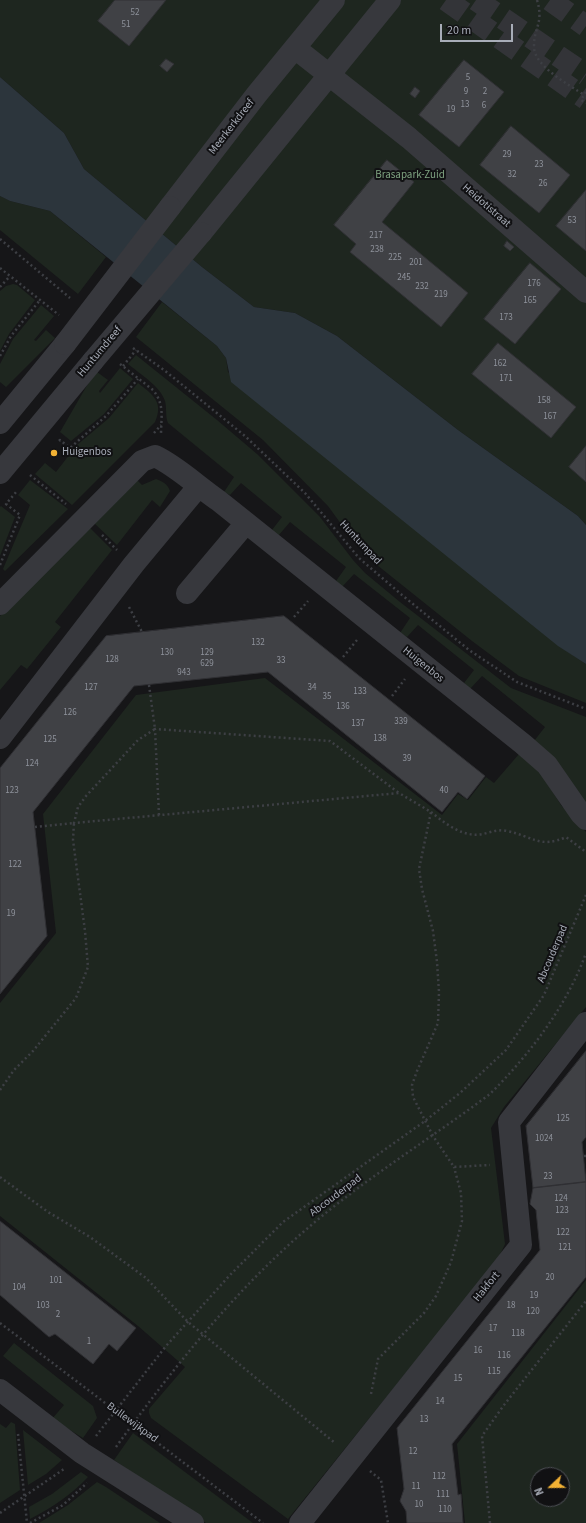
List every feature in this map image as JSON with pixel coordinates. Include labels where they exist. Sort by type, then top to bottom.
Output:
[{"type":"street","name":"Meerkerkdreef","points":[[0,423],[65,344],[170,207],[334,0]]},
{"type":"street","points":[[295,48],[328,76],[390,0]]},
{"type":"street","name":"Huntumdreef","points":[[0,473],[201,233],[328,76]]},
{"type":"street","name":"Heidotistraat","points":[[328,76],[409,138],[586,292]]},
{"type":"street","name":"Huigenbos","points":[[0,604],[142,461],[155,456],[170,464],[246,523],[547,765],[580,814],[586,819]]},
{"type":"street","points":[[0,738],[134,564],[198,487]]},
{"type":"street","points":[[187,593],[246,523]]},
{"type":"street","name":"Hakfort","points":[[300,1523],[521,1245],[509,1122],[586,1023]]},
{"type":"street","points":[[7,1395],[82,1453],[193,1523]]},
{"type":"path","points":[[537,0],[541,18],[534,47],[538,58],[546,69],[585,94],[581,100],[586,103]]},
{"type":"path","points":[[0,239],[41,276]]},
{"type":"path","points":[[0,287],[10,276]]},
{"type":"path","points":[[0,356],[11,336],[40,300]]},
{"type":"path","points":[[123,366],[136,350]]},
{"type":"path","name":"Huntumpad","points":[[164,370],[245,436],[305,493],[359,558],[469,650],[517,682],[586,709]]},
{"type":"path","points":[[60,440],[70,448],[106,416],[138,379]]},
{"type":"path","points":[[30,475],[68,505]]},
{"type":"path","points":[[0,564],[20,515],[6,504]]},
{"type":"path","points":[[149,685],[155,729],[159,815]]},
{"type":"path","points":[[0,1090],[14,1070],[33,1051],[76,998],[88,967],[85,931],[73,840],[74,823],[78,807],[86,796],[138,740],[155,729],[330,741],[399,793],[431,812],[450,826],[465,833],[474,835],[506,830],[536,842],[555,842],[566,837],[586,852]]},
{"type":"path","points":[[35,827],[399,793]]},
{"type":"path","points":[[379,1422],[378,1408],[371,1394],[378,1359],[424,1313],[436,1296],[451,1262],[462,1221],[460,1192],[454,1168],[425,1121],[413,1097],[412,1085],[438,1023],[439,992],[437,962],[433,931],[422,889],[419,869],[431,812]]},
{"type":"path","name":"Abcouderpad","points":[[115,1411],[166,1346],[283,1222],[425,1121],[460,1093],[506,1050],[544,995],[586,895]]},
{"type":"path","name":"Abcouderpad","points":[[30,1523],[63,1505],[90,1480],[203,1335],[249,1284],[310,1226],[354,1191],[490,1094],[532,1048],[556,1011],[581,966],[586,953]]},
{"type":"path","points":[[454,1168],[513,1164]]},
{"type":"path","points":[[0,1177],[48,1212],[90,1237],[146,1278],[188,1322],[203,1335],[381,1480],[388,1523]]},
{"type":"path","points":[[490,1523],[482,1436],[504,1405],[586,1301]]},
{"type":"path","name":"Bullewijkpad","points":[[0,1323],[263,1523]]},
{"type":"path","points":[[7,1395],[27,1523]]},
{"type":"green space","name":"Brasapark-Zuid","points":[[0,0],[586,0],[586,525],[578,516],[458,430],[337,336],[295,313],[254,307],[202,267],[84,169],[64,133],[0,77]]},
{"type":"green space","points":[[0,196],[10,201],[50,211],[106,257],[78,294],[0,230]]},
{"type":"green space","points":[[13,284],[17,285],[35,300],[9,334],[0,351],[0,291],[6,286]]},
{"type":"green space","points":[[162,302],[217,346],[226,358],[228,372],[558,645],[586,664],[586,703],[519,676],[472,641],[372,561],[352,539],[328,506],[263,440],[136,337]]},
{"type":"green space","points":[[41,305],[54,316],[34,340],[36,341],[46,330],[55,338],[6,387],[0,382],[0,364],[13,339]]},
{"type":"green space","points":[[136,355],[257,454],[320,517],[353,560],[365,573],[400,602],[511,688],[586,717],[586,804],[534,741],[545,727],[482,676],[470,689],[464,683],[474,670],[418,625],[407,637],[400,633],[410,618],[354,574],[342,587],[336,581],[346,567],[290,522],[278,536],[272,530],[282,517],[241,483],[230,495],[224,492],[234,477],[168,423],[166,404],[159,390],[128,364]]},
{"type":"green space","points":[[120,368],[133,379],[104,414],[71,441],[60,432],[89,382],[97,372],[108,380],[99,391],[100,393]]},
{"type":"green space","points":[[138,383],[152,395],[158,404],[155,422],[72,505],[35,474],[45,463],[56,472],[77,445],[109,418]]},
{"type":"green space","points":[[156,479],[166,484],[170,491],[160,507],[152,500],[117,545],[94,523],[137,480],[142,485]]},
{"type":"green space","points":[[30,480],[68,509],[5,571],[3,569],[30,505],[18,495]]},
{"type":"green space","points":[[1,506],[15,517],[0,556],[0,507]]},
{"type":"green space","points":[[90,528],[112,550],[55,622],[61,627],[27,669],[21,665],[0,690],[0,616]]},
{"type":"green space","points":[[265,678],[442,815],[458,794],[468,800],[486,777],[494,783],[519,754],[540,772],[561,805],[586,832],[586,1007],[504,1107],[491,1128],[505,1244],[498,1259],[288,1519],[151,1418],[149,1409],[185,1367],[138,1326],[0,1216],[0,1003],[56,933],[43,814],[136,695]]},
{"type":"green space","points":[[586,1280],[586,1523],[465,1523],[457,1444]]},
{"type":"green space","points":[[14,1343],[93,1406],[97,1418],[83,1438],[52,1419],[64,1405],[3,1356]]},
{"type":"green space","points":[[11,1422],[15,1424],[20,1490],[0,1503],[0,1424],[6,1428]]},
{"type":"green space","points":[[23,1430],[62,1460],[46,1474],[28,1485]]},
{"type":"green space","points":[[133,1433],[253,1523],[206,1523],[114,1460]]},
{"type":"green space","points":[[81,1472],[88,1477],[82,1483],[61,1500],[30,1519],[29,1507],[52,1494]]},
{"type":"green space","points":[[97,1482],[160,1523],[39,1523],[68,1505]]},
{"type":"shaded area","points":[[0,77],[64,133],[84,169],[202,267],[254,307],[295,313],[337,336],[458,430],[578,516],[586,525],[586,664],[558,646],[231,382],[226,358],[217,346],[50,211],[10,201],[0,196]]},
{"type":"building","points":[[115,0],[166,0],[129,46],[98,21]]},
{"type":"building","points":[[166,59],[174,64],[167,72],[160,66]]},
{"type":"building","points":[[464,60],[504,92],[459,147],[419,115]]},
{"type":"building","points":[[415,87],[420,91],[415,98],[410,94]]},
{"type":"building","points":[[511,126],[570,175],[539,213],[480,165]]},
{"type":"building","points":[[387,160],[414,182],[382,222],[468,293],[441,327],[350,252],[356,244],[334,225]]},
{"type":"building","points":[[586,190],[586,251],[556,226]]},
{"type":"building","points":[[507,241],[514,247],[510,251],[504,246]]},
{"type":"building","points":[[530,263],[561,289],[515,344],[484,319]]},
{"type":"building","points":[[498,343],[576,407],[551,438],[472,374]]},
{"type":"building","points":[[586,446],[586,482],[569,467]]},
{"type":"building","points":[[284,616],[485,776],[467,799],[458,792],[442,812],[268,672],[134,686],[33,812],[47,936],[0,994],[0,768],[106,636]]},
{"type":"building","points":[[586,1051],[586,1137],[582,1142],[586,1182],[533,1188],[526,1126]]},
{"type":"building","points":[[586,1182],[586,1277],[452,1444],[458,1495],[461,1494],[463,1523],[407,1523],[406,1511],[400,1501],[404,1489],[397,1428],[540,1250],[536,1210],[530,1204],[533,1188]]},
{"type":"building","points":[[0,1221],[136,1328],[117,1351],[109,1344],[93,1364],[55,1334],[49,1337],[0,1295]]},
{"type":"tunnel","points":[[446,0],[586,99]]},
{"type":"tunnel","points":[[476,0],[586,75]]},
{"type":"tunnel","points":[[550,0],[586,26]]},
{"type":"place","name":"Huigenbos","points":[[54,453]]}]
